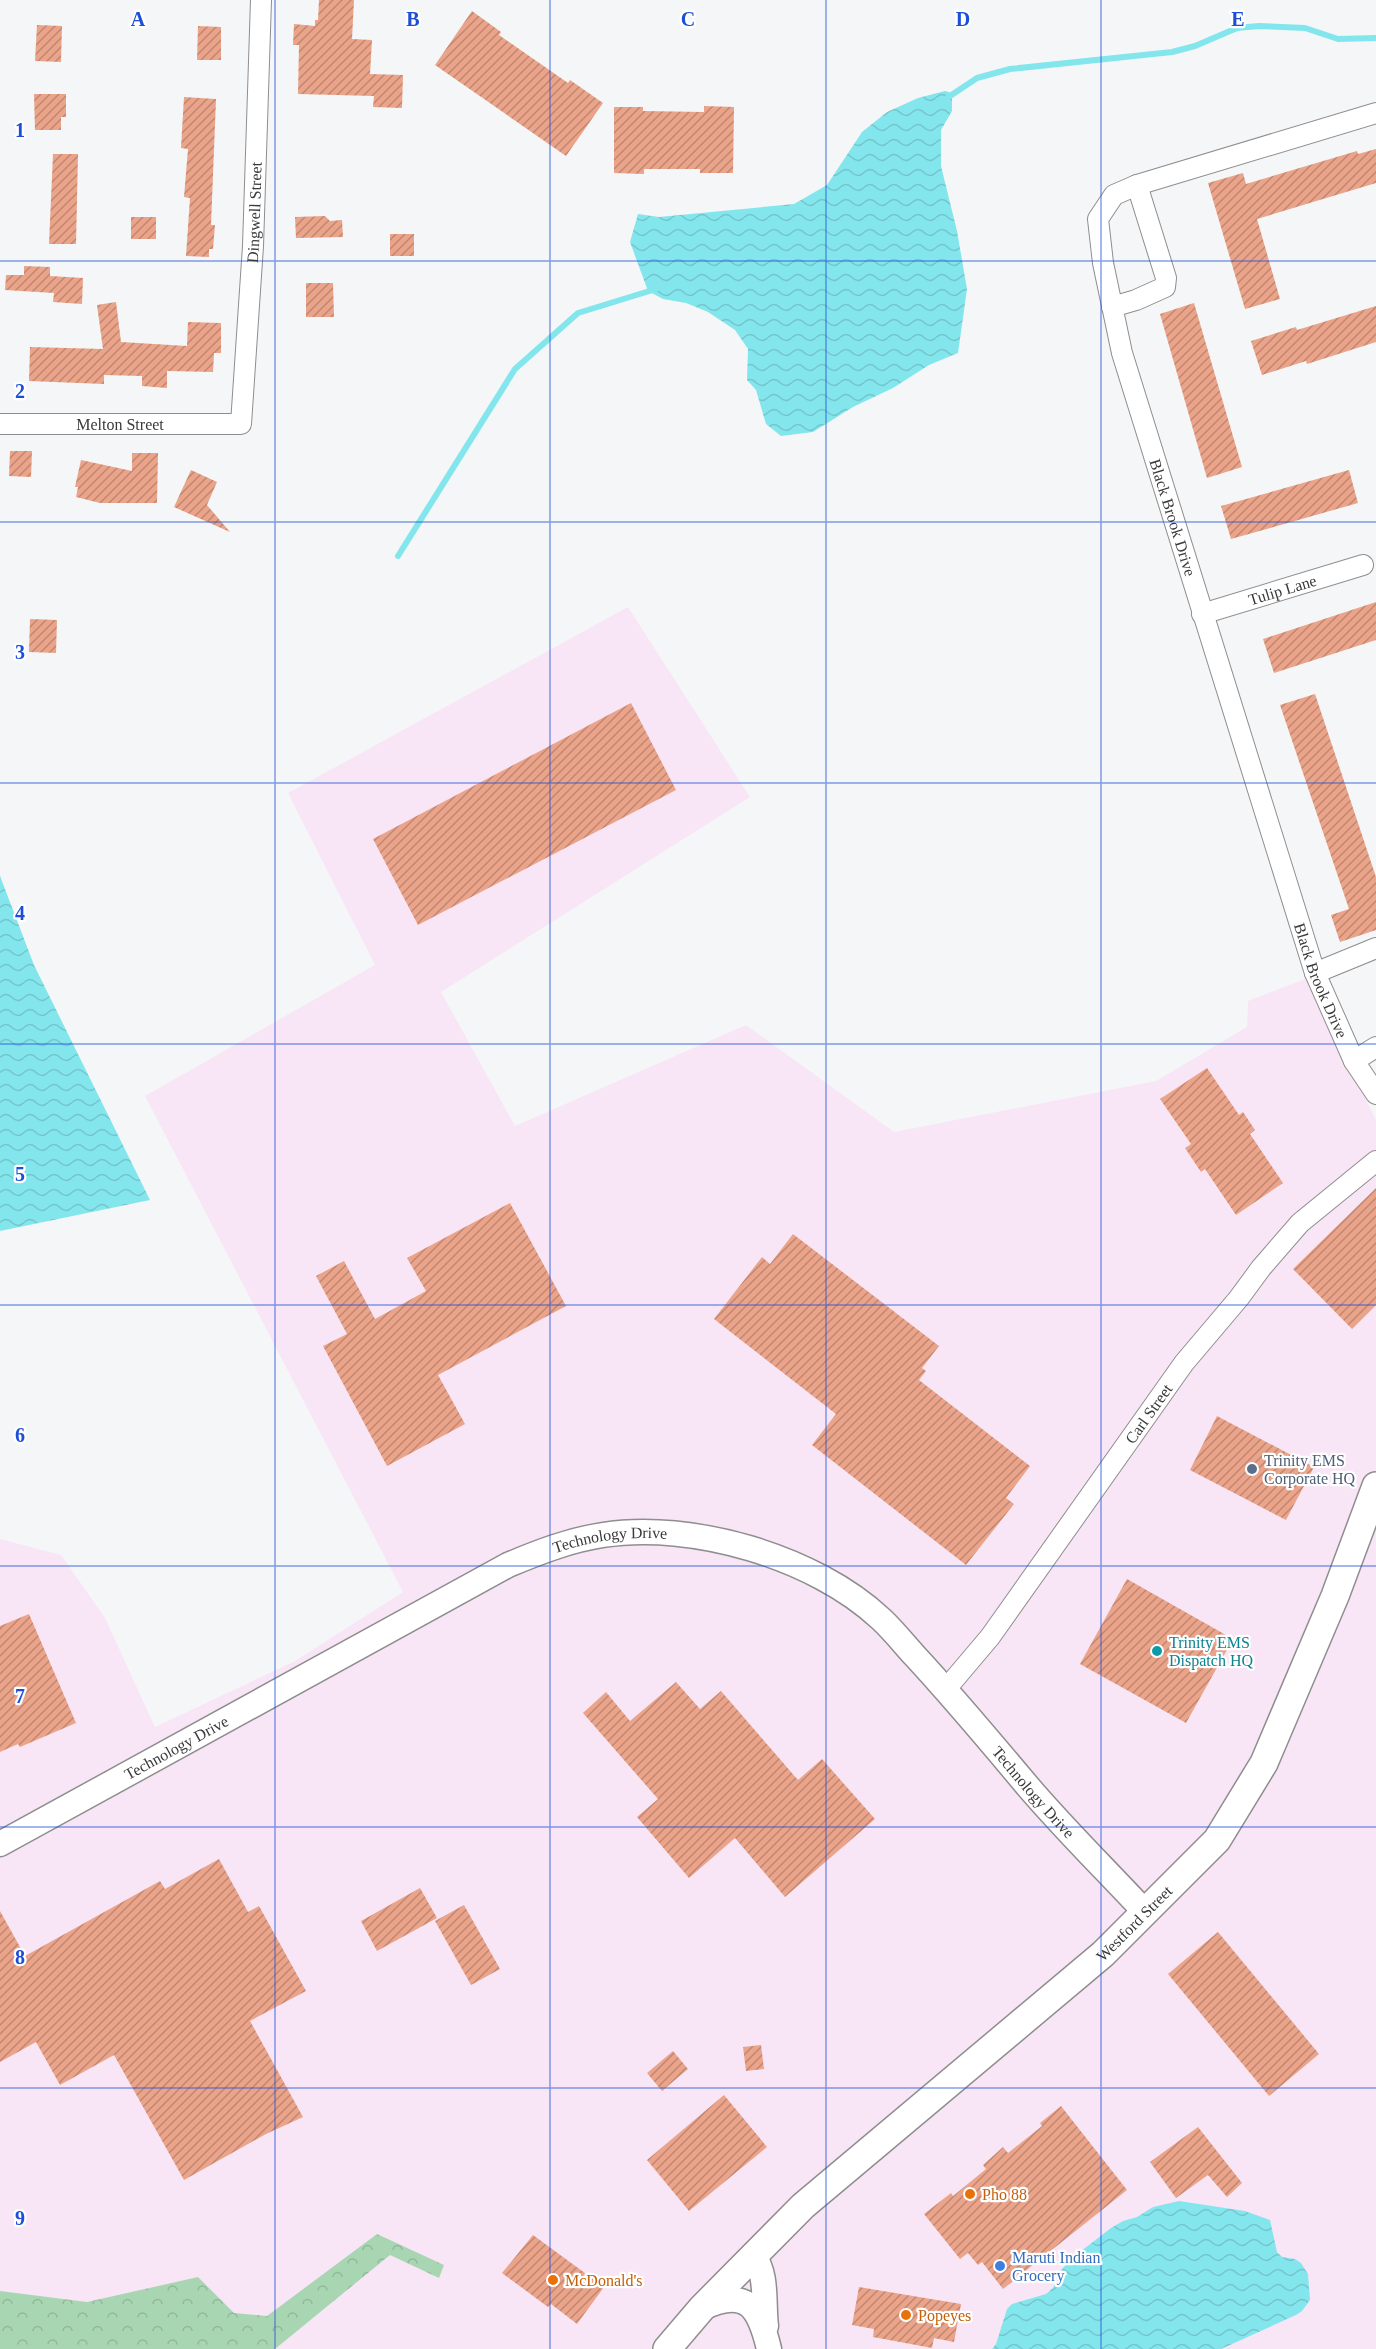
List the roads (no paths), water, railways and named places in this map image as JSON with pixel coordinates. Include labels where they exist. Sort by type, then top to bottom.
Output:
[{"type":"main road","name":"Westford Street","points":[[667,2349],[702,2308],[803,2206],[1103,1954],[1217,1840],[1264,1763],[1335,1596],[1376,1486]]},
{"type":"street","name":"Dingwell Street","points":[[241,424],[253,246],[261,0]]},
{"type":"street","name":"Black Brook Drive","points":[[1376,113],[1137,185],[1114,195],[1098,219],[1103,263],[1122,353],[1316,973],[1354,1061],[1376,1094]]},
{"type":"street","points":[[1112,307],[1136,300],[1165,287],[1166,278],[1137,185]]},
{"type":"street","name":"Melton Street","points":[[0,424],[241,424]]},
{"type":"street","name":"Tulip Lane","points":[[1202,614],[1363,565]]},
{"type":"street","points":[[1316,973],[1376,948]]},
{"type":"street","points":[[1354,1061],[1376,1047]]},
{"type":"street","name":"Carl Street","points":[[946,1689],[990,1637],[1184,1363],[1261,1268],[1300,1223],[1376,1161]]},
{"type":"street","name":"Technology Drive","points":[[0,1844],[508,1564],[555,1546],[603,1534],[675,1534],[706,1537],[739,1544],[790,1562],[834,1585],[880,1618],[946,1689],[1029,1788],[1145,1912]]},
{"type":"street","points":[[753,2255],[760,2263],[763,2276],[770,2349]]},
{"type":"street","points":[[702,2308],[726,2300],[747,2302],[757,2312],[770,2349]]},
{"type":"water","points":[[945,91],[952,93],[952,111],[941,130],[941,166],[957,231],[967,289],[958,353],[929,365],[893,388],[853,407],[813,432],[781,436],[766,424],[756,390],[747,380],[748,349],[735,330],[708,312],[686,303],[663,299],[648,291],[630,242],[638,214],[659,217],[794,204],[827,185],[862,132],[887,112],[918,98]]},
{"type":"water","points":[[0,876],[34,965],[150,1200],[0,1231]]},
{"type":"water","points":[[1179,2201],[1245,2211],[1270,2220],[1277,2252],[1282,2257],[1295,2259],[1301,2263],[1308,2274],[1310,2300],[1302,2311],[1221,2349],[992,2349],[996,2344],[1007,2309],[1012,2304],[1046,2294],[1053,2288],[1062,2269],[1072,2258],[1111,2228],[1153,2207]]},
{"type":"waterway","points":[[947,98],[977,78],[1010,69],[1172,52],[1195,46],[1237,28],[1259,26],[1305,28],[1338,39],[1376,38]]},
{"type":"waterway","points":[[398,556],[515,369],[578,313],[656,289]]},
{"type":"place","name":"Trinity EMS Corporate HQ","points":[[1252,1469]]},
{"type":"place","name":"Trinity EMS Dispatch HQ","points":[[1157,1651]]},
{"type":"place","name":"Pho 88","points":[[970,2194]]},
{"type":"place","name":"Maruti Indian Grocery","points":[[1000,2266]]},
{"type":"place","name":"McDonald's","points":[[553,2280]]},
{"type":"place","name":"Popeyes","points":[[906,2315]]}]
